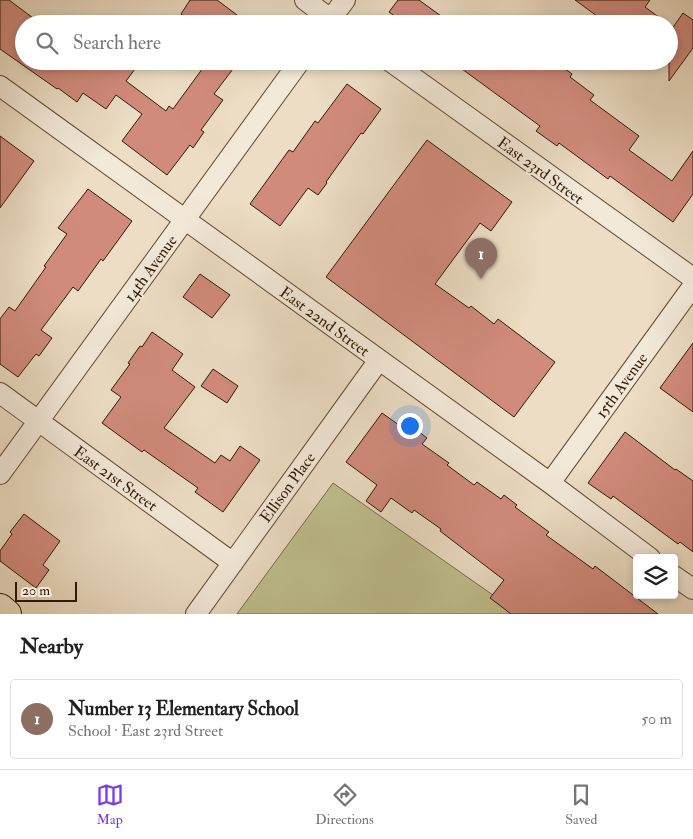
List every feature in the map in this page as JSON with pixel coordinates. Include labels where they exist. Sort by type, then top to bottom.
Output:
[{"type":"main road","points":[[0,608],[7,614]]},
{"type":"street","points":[[305,0],[323,15]]},
{"type":"street","points":[[336,15],[344,0]]},
{"type":"street","name":"14th Avenue","points":[[0,474],[293,70]]},
{"type":"street","name":"East 23rd Street","points":[[403,70],[693,278]]},
{"type":"street","name":"East 22nd Street","points":[[0,86],[550,483],[645,554]]},
{"type":"street","name":"15th Avenue","points":[[550,483],[693,286]]},
{"type":"street","name":"Ellison Place","points":[[196,614],[378,360]]},
{"type":"street","name":"East 21st Street","points":[[0,393],[232,563]]},
{"type":"street","points":[[678,579],[693,590]]},
{"type":"green space","points":[[333,483],[520,614],[237,614]]},
{"type":"building","points":[[0,0],[9,0],[29,15],[15,15],[15,60],[0,49]]},
{"type":"building","points":[[190,0],[217,0],[237,15],[182,15],[181,14]]},
{"type":"building","points":[[398,0],[419,0],[440,15],[393,15],[389,12]]},
{"type":"building","points":[[575,0],[650,0],[645,7],[656,15],[596,15]]},
{"type":"building","points":[[683,13],[693,20],[693,48],[678,69],[678,20]]},
{"type":"building","points":[[30,70],[134,70],[126,81],[166,111],[169,106],[173,109],[201,70],[232,70],[214,94],[223,100],[201,130],[204,132],[193,148],[190,145],[167,175],[122,141],[142,114],[116,95],[106,109],[83,93],[77,102]]},
{"type":"building","points":[[463,70],[566,70],[572,74],[570,77],[594,95],[590,100],[639,136],[629,150],[672,181],[693,151],[693,194],[673,222],[610,176],[608,179],[559,143],[557,146],[536,131],[540,126]]},
{"type":"building","points":[[669,70],[677,70],[669,81]]},
{"type":"building","points":[[347,84],[381,109],[363,134],[361,133],[318,195],[308,188],[280,226],[250,204],[289,150],[293,152],[315,121],[318,123]]},
{"type":"building","points":[[0,136],[34,161],[0,208]]},
{"type":"building","points":[[427,140],[512,202],[491,231],[480,223],[435,284],[469,308],[471,306],[494,324],[498,319],[555,362],[514,417],[326,277]]},
{"type":"building","points":[[88,189],[132,221],[78,291],[73,287],[41,330],[52,338],[39,356],[36,354],[18,377],[0,364],[0,319],[9,307],[15,311],[46,267],[44,266],[67,234],[58,228]]},
{"type":"building","points":[[200,274],[230,295],[212,318],[183,297]]},
{"type":"building","points":[[152,332],[183,354],[172,370],[195,387],[164,428],[215,463],[221,455],[230,461],[240,446],[260,460],[223,512],[195,492],[198,488],[144,450],[142,452],[102,423],[121,397],[111,390],[130,364],[128,363],[140,346],[142,347]]},
{"type":"building","points":[[693,343],[693,412],[660,388]]},
{"type":"building","points":[[213,369],[238,386],[227,403],[201,386]]},
{"type":"building","points":[[382,413],[406,430],[410,425],[427,438],[422,444],[449,463],[447,465],[474,485],[477,482],[501,499],[504,495],[517,505],[515,507],[549,532],[546,535],[593,569],[595,566],[633,595],[633,599],[638,599],[658,614],[511,614],[490,598],[504,580],[440,531],[441,529],[414,510],[412,513],[391,498],[381,512],[366,501],[377,485],[346,462]]},
{"type":"building","points":[[625,432],[675,470],[693,481],[693,552],[680,542],[678,544],[613,496],[611,499],[588,483]]},
{"type":"building","points":[[24,514],[60,541],[43,565],[49,570],[36,588],[0,561],[0,551],[12,534],[10,532]]},
{"type":"place","name":"Number 13 Elementary School","points":[[481,279]]}]
